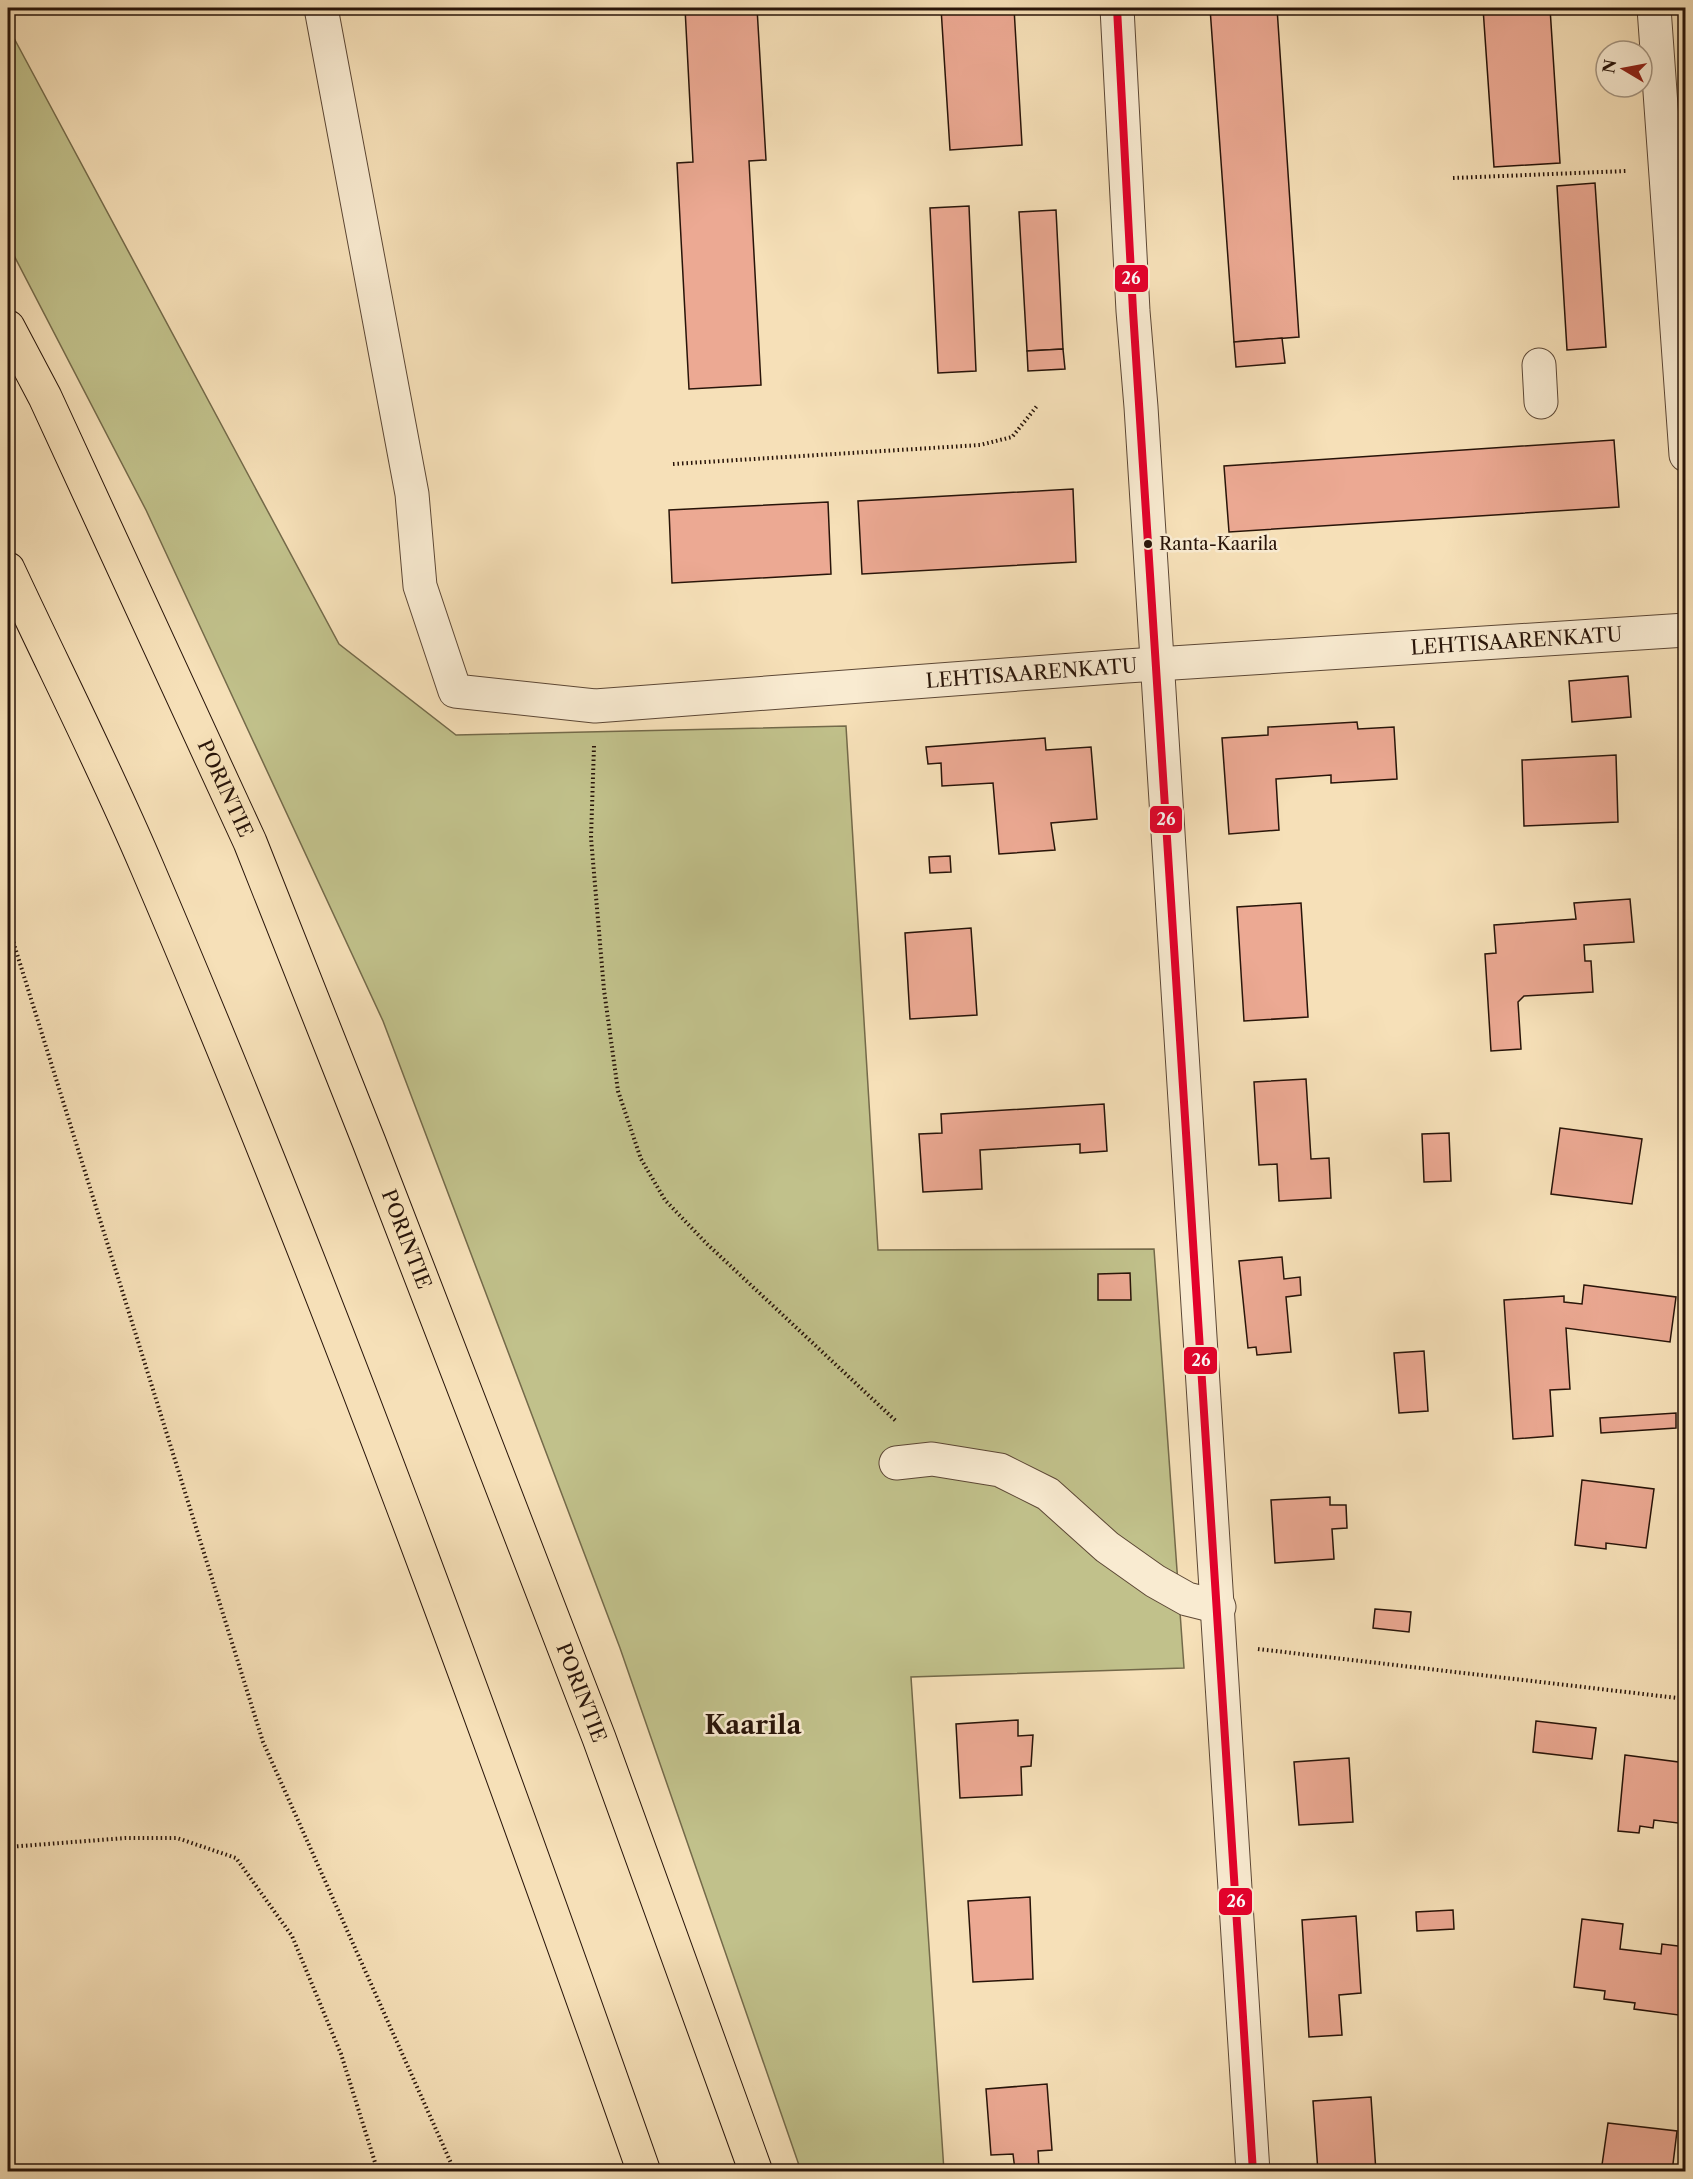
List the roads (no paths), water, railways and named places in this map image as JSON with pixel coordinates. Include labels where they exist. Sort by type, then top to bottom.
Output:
[{"type":"highway","name":"PORINTIE","points":[[8,327],[45,397],[250,842],[369,1142],[599,1738],[756,2172]]},
{"type":"highway","points":[[8,569],[146,864],[278,1186],[504,1775],[644,2172]]},
{"type":"street","name":"LEHTISAARENKATU","points":[[321,8],[412,494],[420,586],[455,691],[595,706],[1157,664],[1686,630]]},
{"type":"street","points":[[1117,8],[1132,311],[1219,1607],[1253,2172]]},
{"type":"street","points":[[1654,8],[1686,455]]},
{"type":"street","points":[[1539,365],[1541,402]]},
{"type":"street","points":[[896,1463],[932,1459],[1000,1470],[1048,1494],[1107,1547],[1155,1581],[1187,1599],[1219,1607]]},
{"type":"place","name":"Ranta-Kaarila","points":[[1148,544]]},
{"type":"district","name":"Kaarila","points":[[753,1725]]}]
